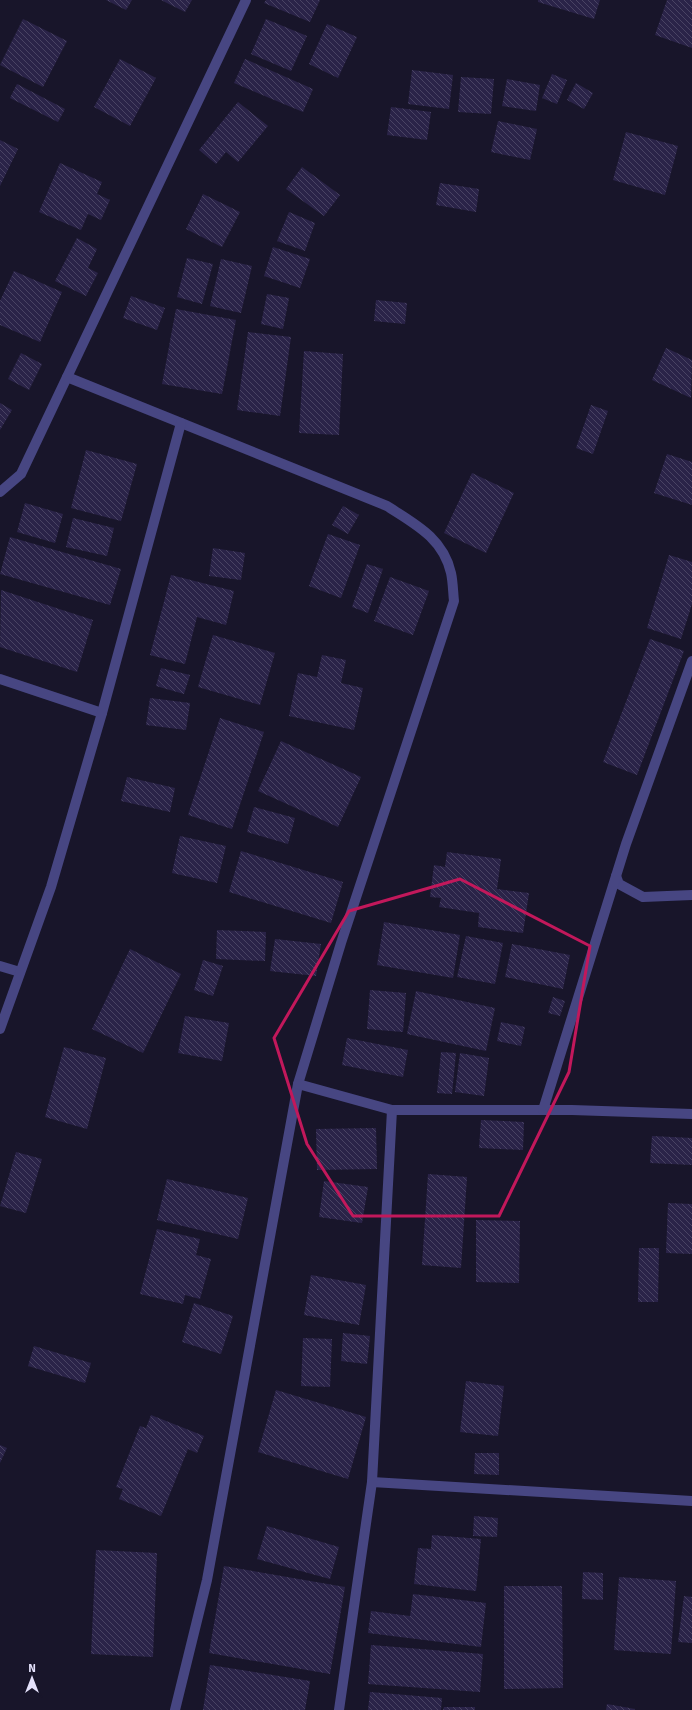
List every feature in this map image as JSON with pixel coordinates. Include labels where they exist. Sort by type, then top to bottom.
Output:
[{"type":"street","points":[[0,492],[21,474],[246,0]]},
{"type":"street","points":[[68,377],[387,506],[428,532],[443,552],[451,573],[454,601],[341,943],[298,1084],[207,1580],[175,1710]]},
{"type":"street","points":[[0,1029],[51,887],[102,713],[181,423]]},
{"type":"street","points":[[543,1110],[616,876],[692,660]]},
{"type":"street","points":[[0,679],[102,713]]},
{"type":"street","points":[[616,876],[619,884],[643,896],[692,895]]},
{"type":"street","points":[[0,966],[20,972]]},
{"type":"street","points":[[298,1084],[392,1110],[543,1110],[692,1114]]},
{"type":"street","points":[[339,1710],[372,1482],[392,1110]]},
{"type":"street","points":[[372,1482],[692,1501]]},
{"type":"highlighted area","points":[[460,879],[590,946],[569,1072],[499,1216],[353,1216],[307,1144],[274,1038],[349,911]]},
{"type":"building","points":[[106,0],[132,0],[126,10]]},
{"type":"building","points":[[161,0],[192,0],[185,12]]},
{"type":"building","points":[[266,0],[320,0],[310,22],[264,3]]},
{"type":"building","points":[[538,0],[600,0],[594,19],[538,2]]},
{"type":"building","points":[[667,0],[692,0],[692,48],[655,35]]},
{"type":"building","points":[[23,19],[67,41],[43,87],[0,65]]},
{"type":"building","points":[[266,19],[307,36],[291,71],[251,54]]},
{"type":"building","points":[[327,24],[357,37],[338,78],[309,64]]},
{"type":"building","points":[[120,59],[156,78],[130,126],[94,107]]},
{"type":"building","points":[[245,59],[313,89],[303,112],[234,83]]},
{"type":"building","points":[[412,70],[453,75],[449,109],[408,104]]},
{"type":"building","points":[[552,74],[567,80],[557,104],[542,98]]},
{"type":"building","points":[[461,77],[494,79],[491,114],[458,112]]},
{"type":"building","points":[[507,79],[540,85],[536,111],[502,106]]},
{"type":"building","points":[[576,83],[593,93],[584,109],[567,100]]},
{"type":"building","points":[[17,84],[65,109],[58,122],[10,98]]},
{"type":"building","points":[[238,102],[268,126],[238,162],[226,152],[216,164],[199,150]]},
{"type":"building","points":[[391,107],[431,112],[427,140],[387,135]]},
{"type":"building","points":[[498,121],[537,129],[530,160],[491,152]]},
{"type":"building","points":[[626,132],[678,146],[665,195],[613,180]]},
{"type":"building","points":[[0,140],[18,149],[0,186]]},
{"type":"building","points":[[60,163],[102,182],[97,194],[110,200],[101,220],[88,214],[81,230],[39,212]]},
{"type":"building","points":[[302,167],[340,195],[324,216],[286,189]]},
{"type":"building","points":[[440,183],[479,189],[476,212],[436,205]]},
{"type":"building","points":[[203,194],[240,212],[222,247],[186,229]]},
{"type":"building","points":[[289,212],[315,223],[305,251],[277,241]]},
{"type":"building","points":[[77,238],[97,249],[88,268],[98,273],[86,296],[55,281]]},
{"type":"building","points":[[273,247],[310,259],[300,288],[264,276]]},
{"type":"building","points":[[187,258],[213,264],[202,304],[177,297]]},
{"type":"building","points":[[221,259],[252,266],[241,313],[210,306]]},
{"type":"building","points":[[14,271],[62,292],[40,342],[0,325],[0,301]]},
{"type":"building","points":[[267,294],[289,298],[283,329],[261,324]]},
{"type":"building","points":[[131,296],[165,308],[157,330],[123,318]]},
{"type":"building","points":[[376,300],[407,303],[405,324],[374,321]]},
{"type":"building","points":[[176,309],[236,320],[222,394],[162,384]]},
{"type":"building","points":[[248,332],[291,337],[280,416],[237,410]]},
{"type":"building","points":[[666,348],[692,360],[691,398],[652,380]]},
{"type":"building","points":[[304,351],[343,354],[339,435],[299,433]]},
{"type":"building","points":[[21,353],[42,364],[29,390],[8,379]]},
{"type":"building","points":[[0,403],[12,410],[0,430]]},
{"type":"building","points":[[591,405],[608,411],[593,454],[576,448]]},
{"type":"building","points":[[86,450],[137,464],[121,521],[71,508]]},
{"type":"building","points":[[667,454],[692,462],[692,505],[654,493]]},
{"type":"building","points":[[472,473],[514,493],[486,553],[444,533]]},
{"type":"building","points":[[25,503],[63,514],[55,543],[17,532]]},
{"type":"building","points":[[343,506],[359,515],[348,534],[332,525]]},
{"type":"building","points":[[73,518],[114,528],[107,556],[66,547]]},
{"type":"building","points":[[328,534],[360,545],[341,598],[309,586]]},
{"type":"building","points":[[10,537],[121,569],[110,605],[0,574]]},
{"type":"building","points":[[213,548],[245,553],[241,580],[209,576]]},
{"type":"building","points":[[669,555],[692,562],[692,604],[681,639],[647,628]]},
{"type":"building","points":[[367,564],[383,569],[368,613],[352,607]]},
{"type":"building","points":[[171,575],[234,591],[226,625],[197,617],[185,664],[150,655]]},
{"type":"building","points":[[390,577],[429,591],[413,635],[374,621]]},
{"type":"building","points":[[1,590],[93,620],[77,672],[0,647]]},
{"type":"building","points":[[213,635],[275,653],[260,705],[198,687]]},
{"type":"building","points":[[650,639],[684,651],[637,775],[603,762]]},
{"type":"building","points":[[322,655],[346,660],[341,683],[363,688],[354,730],[289,716],[298,673],[317,677]]},
{"type":"building","points":[[161,668],[190,675],[184,694],[156,686]]},
{"type":"building","points":[[150,698],[190,703],[186,730],[146,725]]},
{"type":"building","points":[[220,718],[264,732],[232,829],[188,815]]},
{"type":"building","points":[[281,741],[361,777],[338,827],[258,791]]},
{"type":"building","points":[[127,777],[175,788],[170,812],[121,801]]},
{"type":"building","points":[[254,807],[295,818],[288,844],[247,832]]},
{"type":"building","points":[[180,836],[226,846],[217,883],[172,873]]},
{"type":"building","points":[[241,851],[343,882],[331,923],[229,892]]},
{"type":"building","points":[[447,852],[501,859],[497,889],[529,893],[523,933],[478,927],[479,913],[439,907],[441,898],[430,897],[434,865],[445,867]]},
{"type":"building","points":[[384,922],[460,935],[453,978],[377,965]]},
{"type":"building","points":[[217,930],[266,932],[265,961],[216,959]]},
{"type":"building","points":[[466,936],[503,943],[495,984],[457,977]]},
{"type":"building","points":[[275,939],[321,944],[316,976],[270,971]]},
{"type":"building","points":[[512,944],[570,955],[563,989],[505,977]]},
{"type":"building","points":[[130,949],[181,974],[143,1053],[92,1029]]},
{"type":"building","points":[[203,960],[223,966],[213,996],[194,990]]},
{"type":"building","points":[[370,990],[406,993],[403,1032],[367,1029]]},
{"type":"building","points":[[416,991],[495,1008],[486,1051],[407,1034]]},
{"type":"building","points":[[553,997],[565,1001],[560,1016],[548,1013]]},
{"type":"building","points":[[185,1016],[229,1023],[222,1061],[178,1053]]},
{"type":"building","points":[[501,1022],[525,1027],[521,1046],[497,1041]]},
{"type":"building","points":[[347,1038],[408,1050],[403,1077],[342,1065]]},
{"type":"building","points":[[64,1047],[106,1058],[87,1129],[45,1117]]},
{"type":"building","points":[[441,1052],[456,1053],[452,1094],[437,1093]]},
{"type":"building","points":[[460,1053],[489,1058],[484,1096],[455,1092]]},
{"type":"building","points":[[481,1120],[524,1122],[523,1150],[479,1148]]},
{"type":"building","points":[[376,1128],[377,1169],[317,1170],[316,1129]]},
{"type":"building","points":[[652,1136],[692,1138],[692,1165],[650,1163]]},
{"type":"building","points":[[16,1152],[42,1159],[26,1213],[0,1206]]},
{"type":"building","points":[[428,1174],[467,1177],[461,1268],[422,1265]]},
{"type":"building","points":[[167,1179],[248,1198],[238,1239],[157,1220]]},
{"type":"building","points":[[324,1181],[368,1187],[362,1223],[319,1217]]},
{"type":"building","points":[[668,1203],[692,1204],[692,1254],[666,1253]]},
{"type":"building","points":[[476,1220],[520,1221],[519,1283],[476,1282]]},
{"type":"building","points":[[157,1229],[200,1239],[196,1255],[211,1259],[200,1299],[185,1295],[183,1304],[140,1294]]},
{"type":"building","points":[[639,1248],[659,1248],[658,1302],[638,1302]]},
{"type":"building","points":[[311,1275],[366,1285],[359,1325],[304,1315]]},
{"type":"building","points":[[194,1303],[233,1316],[221,1354],[182,1342]]},
{"type":"building","points":[[343,1333],[370,1336],[367,1364],[341,1361]]},
{"type":"building","points":[[303,1338],[332,1339],[330,1387],[301,1386]]},
{"type":"building","points":[[34,1346],[91,1363],[85,1383],[28,1366]]},
{"type":"building","points":[[466,1381],[504,1386],[498,1436],[460,1432]]},
{"type":"building","points":[[276,1390],[366,1417],[348,1479],[258,1452]]},
{"type":"building","points":[[151,1415],[204,1436],[197,1453],[188,1449],[161,1516],[119,1499],[123,1489],[116,1487],[140,1426],[146,1428]]},
{"type":"building","points":[[0,1445],[7,1448],[0,1463]]},
{"type":"building","points":[[475,1453],[499,1453],[499,1475],[474,1474]]},
{"type":"building","points":[[474,1516],[498,1518],[497,1537],[473,1536]]},
{"type":"building","points":[[267,1526],[339,1547],[330,1579],[257,1559]]},
{"type":"building","points":[[432,1535],[481,1539],[476,1591],[414,1584],[418,1548],[431,1549]]},
{"type":"building","points":[[96,1550],[157,1553],[153,1657],[91,1654]]},
{"type":"building","points":[[224,1566],[345,1587],[330,1674],[209,1653]]},
{"type":"building","points":[[583,1572],[603,1573],[603,1600],[582,1599]]},
{"type":"building","points":[[619,1577],[676,1581],[671,1654],[614,1650]]},
{"type":"building","points":[[504,1586],[562,1586],[563,1688],[504,1689]]},
{"type":"building","points":[[413,1594],[486,1603],[481,1647],[368,1633],[371,1611],[410,1616]]},
{"type":"building","points":[[684,1596],[692,1597],[692,1643],[678,1642]]},
{"type":"building","points":[[371,1645],[483,1654],[480,1692],[368,1684]]},
{"type":"building","points":[[210,1665],[310,1681],[305,1710],[203,1710]]},
{"type":"building","points":[[370,1692],[442,1698],[441,1710],[368,1710]]},
{"type":"building","points":[[607,1704],[635,1709],[635,1710],[606,1710]]},
{"type":"building","points":[[444,1707],[475,1707],[475,1710],[443,1710]]}]
